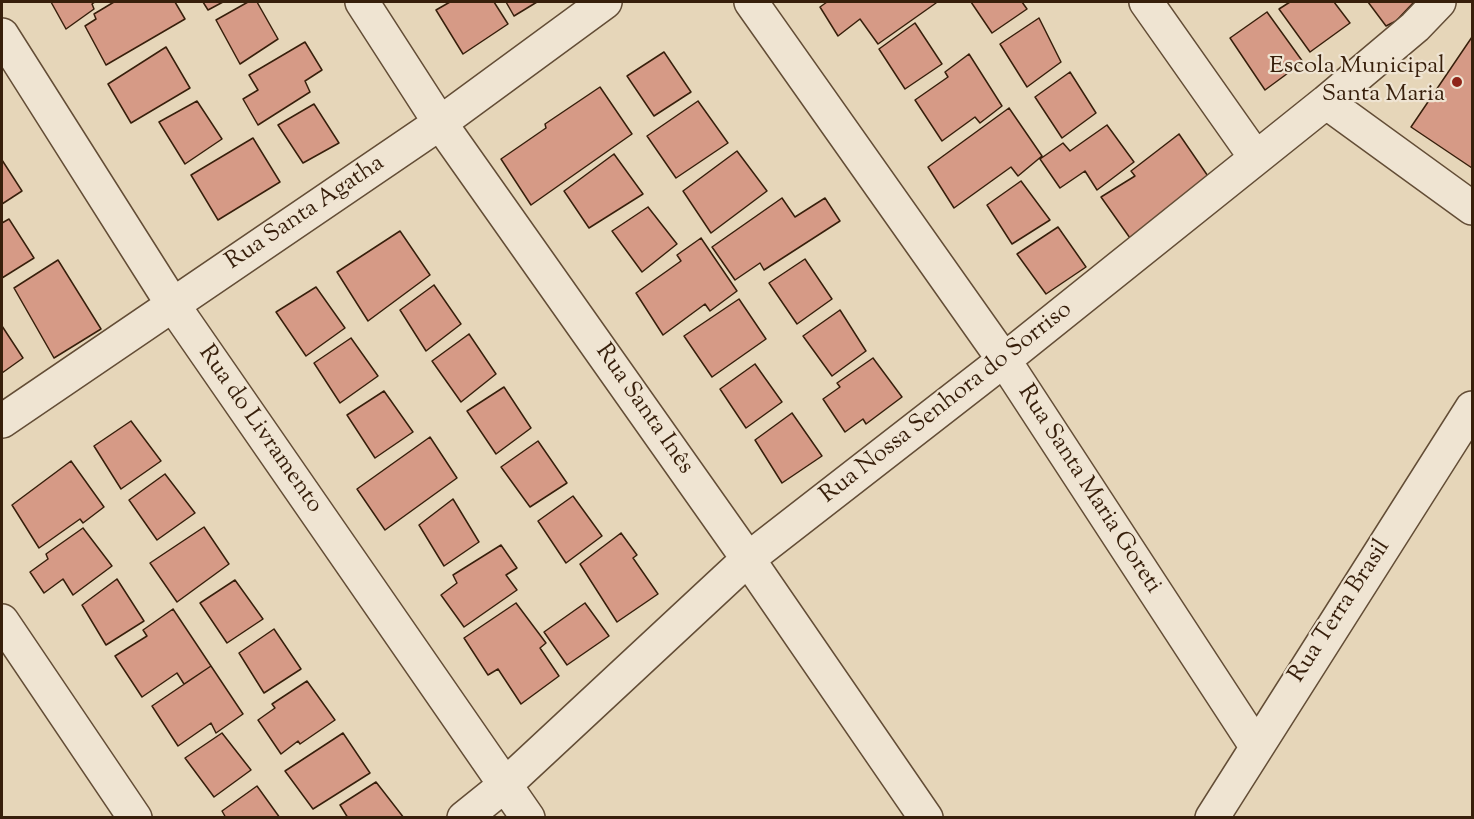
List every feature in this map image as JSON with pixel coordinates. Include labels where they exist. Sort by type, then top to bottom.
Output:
[{"type":"street","name":"Rua Santa Inês","points":[[362,2],[440,123],[748,560],[926,818]]},
{"type":"street","name":"Rua Santa Agatha","points":[[2,421],[440,123],[605,2]]},
{"type":"street","name":"Rua Santa Maria Goreti","points":[[751,2],[1004,360],[1256,746]]},
{"type":"street","points":[[1146,2],[1256,158]]},
{"type":"street","name":"Rua Nossa Senhora do Sorriso","points":[[465,818],[505,785],[748,560],[1004,360],[1326,102],[1415,27],[1439,2]]},
{"type":"street","name":"Rua do Livramento","points":[[2,35],[172,305],[528,818]]},
{"type":"street","points":[[1326,102],[1473,208]]},
{"type":"street","name":"Rua Terra Brasil","points":[[1212,818],[1473,408]]},
{"type":"street","points":[[2,621],[135,818]]},
{"type":"building","points":[[51,2],[95,2],[92,4],[94,9],[66,29]]},
{"type":"building","points":[[114,2],[175,2],[185,19],[106,65],[85,26],[96,19],[94,14]]},
{"type":"building","points":[[203,2],[223,2],[208,10]]},
{"type":"building","points":[[248,2],[257,2],[278,39],[240,64],[216,20]]},
{"type":"building","points":[[450,2],[494,2],[508,24],[463,54],[436,10]]},
{"type":"building","points":[[506,2],[537,2],[514,16]]},
{"type":"building","points":[[827,2],[936,3],[878,44],[860,19],[838,36],[820,7]]},
{"type":"building","points":[[971,2],[1022,2],[1027,9],[992,33]]},
{"type":"building","points":[[1290,2],[1334,2],[1350,23],[1310,52],[1279,9]]},
{"type":"building","points":[[1368,2],[1414,2],[1396,21],[1386,26]]},
{"type":"building","points":[[1267,12],[1303,62],[1265,90],[1230,38]]},
{"type":"building","points":[[1039,18],[1061,62],[1027,87],[1000,44]]},
{"type":"building","points":[[915,23],[942,64],[905,89],[879,49]]},
{"type":"building","name":"Escola Municipal Santa Maria","points":[[1472,37],[1472,168],[1411,127]]},
{"type":"building","points":[[305,42],[322,70],[305,81],[310,92],[258,125],[243,99],[258,90],[249,75]]},
{"type":"building","points":[[166,47],[190,88],[131,123],[108,84]]},
{"type":"building","points":[[664,52],[691,92],[654,116],[627,76]]},
{"type":"building","points":[[969,54],[1002,106],[980,123],[975,117],[942,141],[915,100],[948,77],[945,72]]},
{"type":"building","points":[[1070,72],[1096,113],[1062,138],[1035,97]]},
{"type":"building","points":[[600,87],[632,134],[531,205],[501,159],[546,128],[545,124]]},
{"type":"building","points":[[197,101],[222,139],[185,164],[159,122]]},
{"type":"building","points":[[698,101],[728,143],[676,178],[647,136]]},
{"type":"building","points":[[314,104],[339,143],[303,163],[278,125]]},
{"type":"building","points":[[1009,108],[1042,156],[1018,176],[1011,167],[954,208],[928,167]]},
{"type":"building","points":[[1107,125],[1134,162],[1097,190],[1085,171],[1060,188],[1040,159],[1063,143],[1070,151]]},
{"type":"building","points":[[1179,134],[1212,182],[1130,238],[1101,197],[1135,176],[1131,171]]},
{"type":"building","points":[[253,138],[280,182],[218,220],[191,175]]},
{"type":"building","points":[[737,151],[767,191],[711,233],[683,191]]},
{"type":"building","points":[[614,154],[643,194],[589,228],[564,191]]},
{"type":"building","points":[[2,160],[22,191],[2,204]]},
{"type":"building","points":[[1021,181],[1050,220],[1012,244],[987,205]]},
{"type":"building","points":[[782,198],[795,217],[825,198],[840,221],[764,270],[760,263],[735,280],[712,247]]},
{"type":"building","points":[[648,207],[677,244],[642,272],[612,231]]},
{"type":"building","points":[[9,219],[34,258],[2,278],[2,223]]},
{"type":"building","points":[[1058,227],[1086,267],[1046,294],[1017,254]]},
{"type":"building","points":[[400,231],[430,275],[368,321],[337,272]]},
{"type":"building","points":[[701,238],[737,291],[710,311],[705,304],[663,335],[636,293],[681,261],[677,255]]},
{"type":"building","points":[[805,259],[832,299],[797,324],[769,283]]},
{"type":"building","points":[[58,260],[101,329],[54,358],[14,288]]},
{"type":"building","points":[[434,285],[461,324],[426,351],[400,310]]},
{"type":"building","points":[[316,287],[345,328],[306,356],[276,312]]},
{"type":"building","points":[[739,299],[766,339],[712,377],[684,336]]},
{"type":"building","points":[[840,310],[866,351],[832,376],[803,336]]},
{"type":"building","points":[[2,326],[23,358],[2,373]]},
{"type":"building","points":[[469,334],[496,374],[461,402],[432,361]]},
{"type":"building","points":[[351,338],[378,376],[340,403],[314,363]]},
{"type":"building","points":[[873,358],[902,397],[866,424],[863,419],[845,432],[823,399],[840,387],[837,383]]},
{"type":"building","points":[[755,364],[782,402],[746,428],[720,389]]},
{"type":"building","points":[[504,387],[531,428],[496,454],[467,411]]},
{"type":"building","points":[[384,391],[413,432],[375,458],[347,415]]},
{"type":"building","points":[[792,413],[822,456],[782,483],[755,440]]},
{"type":"building","points":[[131,421],[161,461],[121,489],[94,446]]},
{"type":"building","points":[[430,437],[457,478],[385,530],[357,489]]},
{"type":"building","points":[[538,441],[567,483],[530,507],[501,467]]},
{"type":"building","points":[[71,461],[104,507],[83,523],[80,519],[39,548],[12,505]]},
{"type":"building","points":[[165,474],[195,513],[157,540],[129,500]]},
{"type":"building","points":[[573,496],[602,536],[566,563],[538,521]]},
{"type":"building","points":[[453,499],[479,542],[444,566],[419,525]]},
{"type":"building","points":[[204,527],[229,564],[177,602],[150,563]]},
{"type":"building","points":[[83,528],[112,566],[73,595],[63,579],[44,593],[30,572],[48,559],[46,554]]},
{"type":"building","points":[[621,533],[637,555],[633,558],[658,594],[617,622],[580,564]]},
{"type":"building","points":[[501,545],[517,568],[506,575],[517,590],[464,627],[441,595],[457,583],[453,575]]},
{"type":"building","points":[[117,579],[144,621],[106,645],[82,605]]},
{"type":"building","points":[[235,580],[263,619],[227,643],[200,603]]},
{"type":"building","points":[[516,603],[546,643],[540,648],[559,676],[521,704],[498,669],[488,675],[464,638]]},
{"type":"building","points":[[585,603],[609,636],[567,665],[544,632]]},
{"type":"building","points":[[173,609],[211,666],[184,684],[177,673],[142,697],[115,656],[147,636],[143,630]]},
{"type":"building","points":[[274,629],[301,669],[264,693],[239,653]]},
{"type":"building","points":[[211,666],[243,714],[216,733],[211,723],[178,746],[152,706]]},
{"type":"building","points":[[307,681],[335,720],[300,744],[298,741],[281,754],[258,720],[275,708],[272,704]]},
{"type":"building","points":[[222,733],[251,770],[214,797],[185,758]]},
{"type":"building","points":[[343,733],[370,773],[313,809],[285,771]]},
{"type":"building","points":[[376,782],[404,818],[348,818],[340,805]]},
{"type":"building","points":[[257,786],[280,818],[226,818],[222,811]]},
{"type":"place","name":"Escola Municipal Santa Maria","points":[[1457,82]]}]
